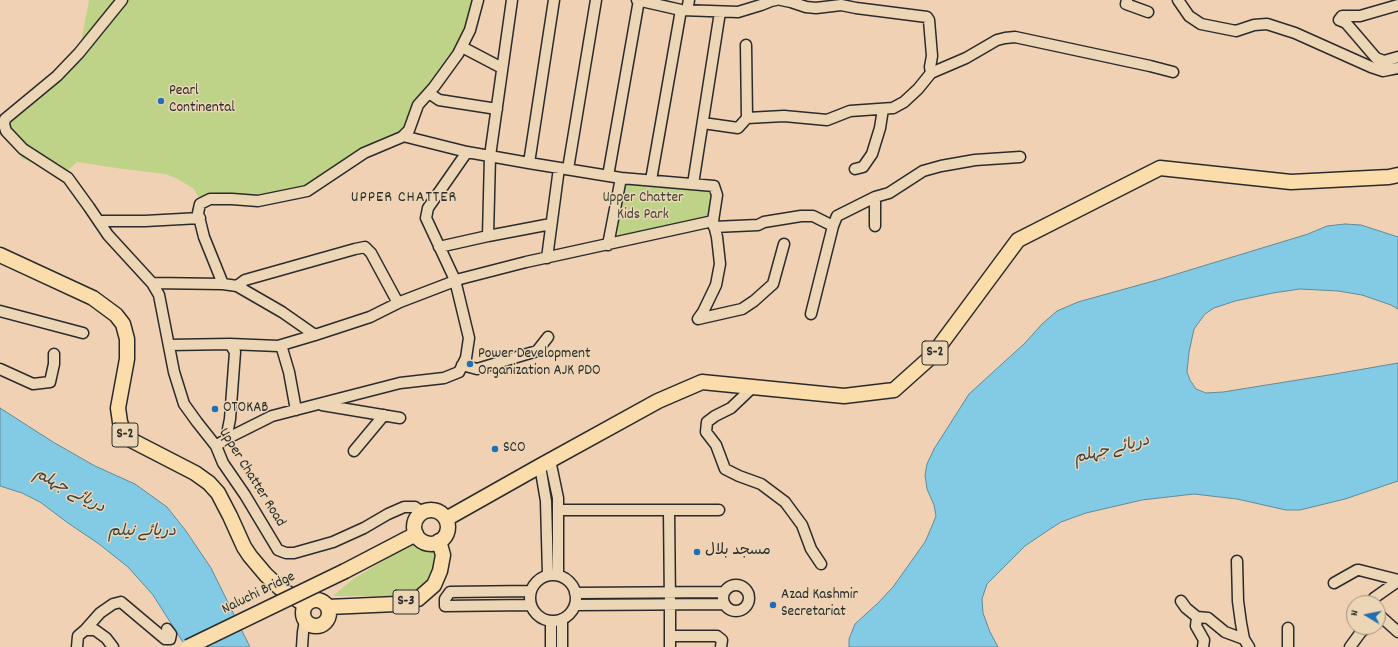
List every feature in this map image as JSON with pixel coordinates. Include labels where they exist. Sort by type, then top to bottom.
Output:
[{"type":"highway","name":"S-2","points":[[446,520],[545,463],[658,401],[702,382],[844,396],[894,390],[932,356],[1018,240],[1160,168],[1291,182],[1389,177],[1398,175]]},
{"type":"highway","name":"S-2","points":[[0,255],[93,298],[116,315],[123,324],[127,339],[127,358],[118,408],[120,422],[125,435],[131,440],[195,473],[209,483],[218,493],[244,547],[250,556],[266,575],[280,588],[305,605]]},
{"type":"highway","points":[[428,510],[438,512],[446,520],[447,530],[445,535],[439,541],[432,544],[426,543],[416,534],[414,526],[415,521],[422,512],[428,510]]},
{"type":"highway","name":"Naluchi Bridge","points":[[188,647],[345,571],[416,534]]},
{"type":"highway","name":"S-3","points":[[328,607],[396,604],[418,600],[434,585],[440,571],[443,555],[439,541]]},
{"type":"highway","points":[[317,599],[325,603],[328,607],[329,616],[324,624],[312,626],[305,621],[302,613],[305,605],[308,602],[317,599]]},
{"type":"street","name":"Upper Chatter Road","points":[[122,0],[79,53],[57,76],[5,119],[4,124],[6,131],[23,149],[68,178],[116,245],[152,283],[159,295],[174,372],[184,404],[216,446],[223,463],[245,495],[278,550],[286,554],[294,553],[333,542],[404,507],[415,507],[422,512]]},
{"type":"street","points":[[222,284],[204,237],[198,213],[200,204],[210,199],[258,201],[307,191],[364,154],[402,138],[409,130],[418,105],[429,93],[462,47],[470,30],[478,0]]},
{"type":"street","points":[[488,236],[490,156],[512,0]]},
{"type":"street","points":[[529,163],[554,0]]},
{"type":"street","points":[[547,258],[551,224],[596,0]]},
{"type":"street","points":[[608,176],[638,0],[720,12],[738,12],[776,0]]},
{"type":"street","points":[[781,0],[806,7],[816,8],[841,5],[927,17],[929,20],[932,56],[930,67],[931,73]]},
{"type":"street","points":[[1127,0],[1126,4],[1148,12]]},
{"type":"street","points":[[1178,0],[1189,16],[1201,24],[1236,31],[1254,25],[1267,24],[1295,33],[1383,71],[1398,68]]},
{"type":"street","points":[[1398,5],[1360,16],[1342,16],[1339,20],[1346,23],[1376,58],[1384,61],[1398,57]]},
{"type":"street","points":[[651,180],[686,7]]},
{"type":"street","points":[[693,184],[720,12]]},
{"type":"street","points":[[747,118],[784,116],[827,120],[850,110],[893,108],[904,102],[918,89],[931,73],[966,58],[997,40],[1015,37],[1173,72]]},
{"type":"street","points":[[703,123],[738,128],[747,118],[746,45]]},
{"type":"street","points":[[462,47],[502,68]]},
{"type":"street","points":[[429,93],[439,100],[497,109]]},
{"type":"street","points":[[855,169],[863,167],[872,154],[880,128],[883,109]]},
{"type":"street","points":[[404,136],[467,152],[608,176],[714,186],[717,195],[714,224],[720,264],[716,285],[698,319],[742,309],[754,301],[773,284],[784,244]]},
{"type":"street","points":[[216,446],[226,439],[272,416],[400,383],[444,378],[459,372],[466,358],[469,338],[455,280],[426,218],[428,208],[467,152]]},
{"type":"street","points":[[811,314],[833,226],[837,216],[875,197],[889,193],[923,171],[940,166],[975,160],[1020,157]]},
{"type":"street","points":[[608,244],[621,178]]},
{"type":"street","points":[[875,197],[875,226]]},
{"type":"street","points":[[169,345],[230,344],[278,346],[370,317],[398,303],[455,280],[608,244],[714,224],[758,225],[764,222],[801,216],[812,216],[833,226]]},
{"type":"street","points":[[98,221],[145,221],[200,218]]},
{"type":"street","points":[[439,247],[551,224]]},
{"type":"street","points":[[237,286],[246,280],[365,247],[371,254],[398,303]]},
{"type":"street","points":[[152,283],[222,284],[237,286],[282,312],[315,335]]},
{"type":"street","points":[[0,311],[83,333]]},
{"type":"street","points":[[462,365],[477,369],[537,351],[548,337]]},
{"type":"street","points":[[226,439],[230,419],[235,352],[230,344]]},
{"type":"street","points":[[281,345],[289,372],[296,410]]},
{"type":"street","points":[[0,369],[33,384],[50,382],[54,364],[54,354]]},
{"type":"street","points":[[753,387],[731,408],[707,422],[706,432],[716,446],[725,469],[761,484],[785,502],[802,525],[811,549],[821,564]]},
{"type":"street","points":[[317,404],[400,418]]},
{"type":"street","points":[[354,451],[384,415]]},
{"type":"street","points":[[545,463],[558,498],[553,575]]},
{"type":"street","points":[[545,463],[546,501],[553,575]]},
{"type":"street","points":[[558,510],[719,510]]},
{"type":"street","points":[[669,510],[670,647]]},
{"type":"street","points":[[1238,561],[1238,602],[1241,627],[1247,643]]},
{"type":"street","points":[[1334,583],[1359,570],[1398,580]]},
{"type":"street","points":[[553,575],[565,578],[571,583],[575,594],[575,604],[572,611],[562,619],[551,621],[544,619],[537,615],[531,606],[531,591],[537,581],[543,576],[553,575]]},
{"type":"street","points":[[1378,595],[1398,580]]},
{"type":"street","points":[[739,585],[746,590],[749,597],[746,606],[739,611],[730,610],[722,600],[724,592],[730,586],[739,585]]},
{"type":"street","points":[[531,591],[450,592],[445,599],[445,606],[531,606]]},
{"type":"street","points":[[575,594],[724,592]]},
{"type":"street","points":[[1181,601],[1186,608],[1197,617],[1208,618],[1225,632],[1247,643]]},
{"type":"street","points":[[77,647],[78,636],[100,614],[113,604],[121,602],[165,639],[170,639],[171,634],[167,628]]},
{"type":"street","points":[[575,604],[724,604]]},
{"type":"street","points":[[1197,617],[1196,626],[1204,640],[1203,647]]},
{"type":"street","points":[[562,619],[562,647]]},
{"type":"street","points":[[302,647],[305,621]]},
{"type":"street","points":[[551,621],[551,647]]},
{"type":"street","points":[[1386,623],[1398,632]]},
{"type":"street","points":[[1288,628],[1288,647]]},
{"type":"street","points":[[85,630],[95,630],[106,638],[113,647]]},
{"type":"street","points":[[1350,647],[1359,635]]},
{"type":"street","points":[[670,636],[716,636],[722,640],[721,647]]},
{"type":"green space","points":[[89,0],[478,0],[470,30],[418,105],[409,130],[307,191],[259,197],[224,195],[199,198],[194,189],[176,178],[165,174],[77,162],[67,171],[22,159],[15,148],[6,131],[5,119],[79,53]]},
{"type":"green space","name":"Upper Chatter Kids Park","points":[[627,182],[710,189],[713,203],[711,212],[707,218],[618,237],[616,209],[623,187]]},
{"type":"green space","points":[[425,536],[436,555],[431,573],[423,589],[410,596],[333,596],[353,579]]},
{"type":"water","name":"دریائے جہلم","points":[[1345,224],[1361,225],[1398,237],[1398,309],[1362,295],[1338,291],[1300,289],[1235,301],[1214,308],[1205,314],[1194,329],[1189,352],[1187,372],[1196,389],[1206,393],[1223,392],[1398,363],[1398,481],[1345,499],[1300,510],[1286,510],[1237,499],[1194,494],[1142,500],[1086,513],[1061,522],[1025,546],[987,584],[982,599],[983,613],[990,632],[998,647],[849,647],[849,639],[855,624],[893,587],[925,542],[932,526],[936,516],[934,505],[927,489],[925,475],[927,464],[934,449],[969,394],[1025,343],[1042,324],[1057,311],[1078,302],[1157,280],[1308,234],[1327,226]]},
{"type":"water","name":"دریائے نیلم","points":[[0,408],[53,442],[95,466],[135,484],[167,507],[186,531],[211,568],[250,647],[186,647],[153,595],[128,567],[99,544],[40,502],[22,493],[0,486]]},
{"type":"place","name":"Pearl Continental","points":[[161,101]]},
{"type":"place","name":"Power Development Organization AJK PDO","points":[[470,364]]},
{"type":"place","name":"OTOKAB","points":[[215,409]]},
{"type":"place","name":"SCO","points":[[495,449]]},
{"type":"place","name":"مسجد بلال","points":[[697,552]]},
{"type":"place","name":"Azad Kashmir Secretariat","points":[[773,605]]},
{"type":"district","name":"UPPER CHATTER","points":[[404,199]]}]
